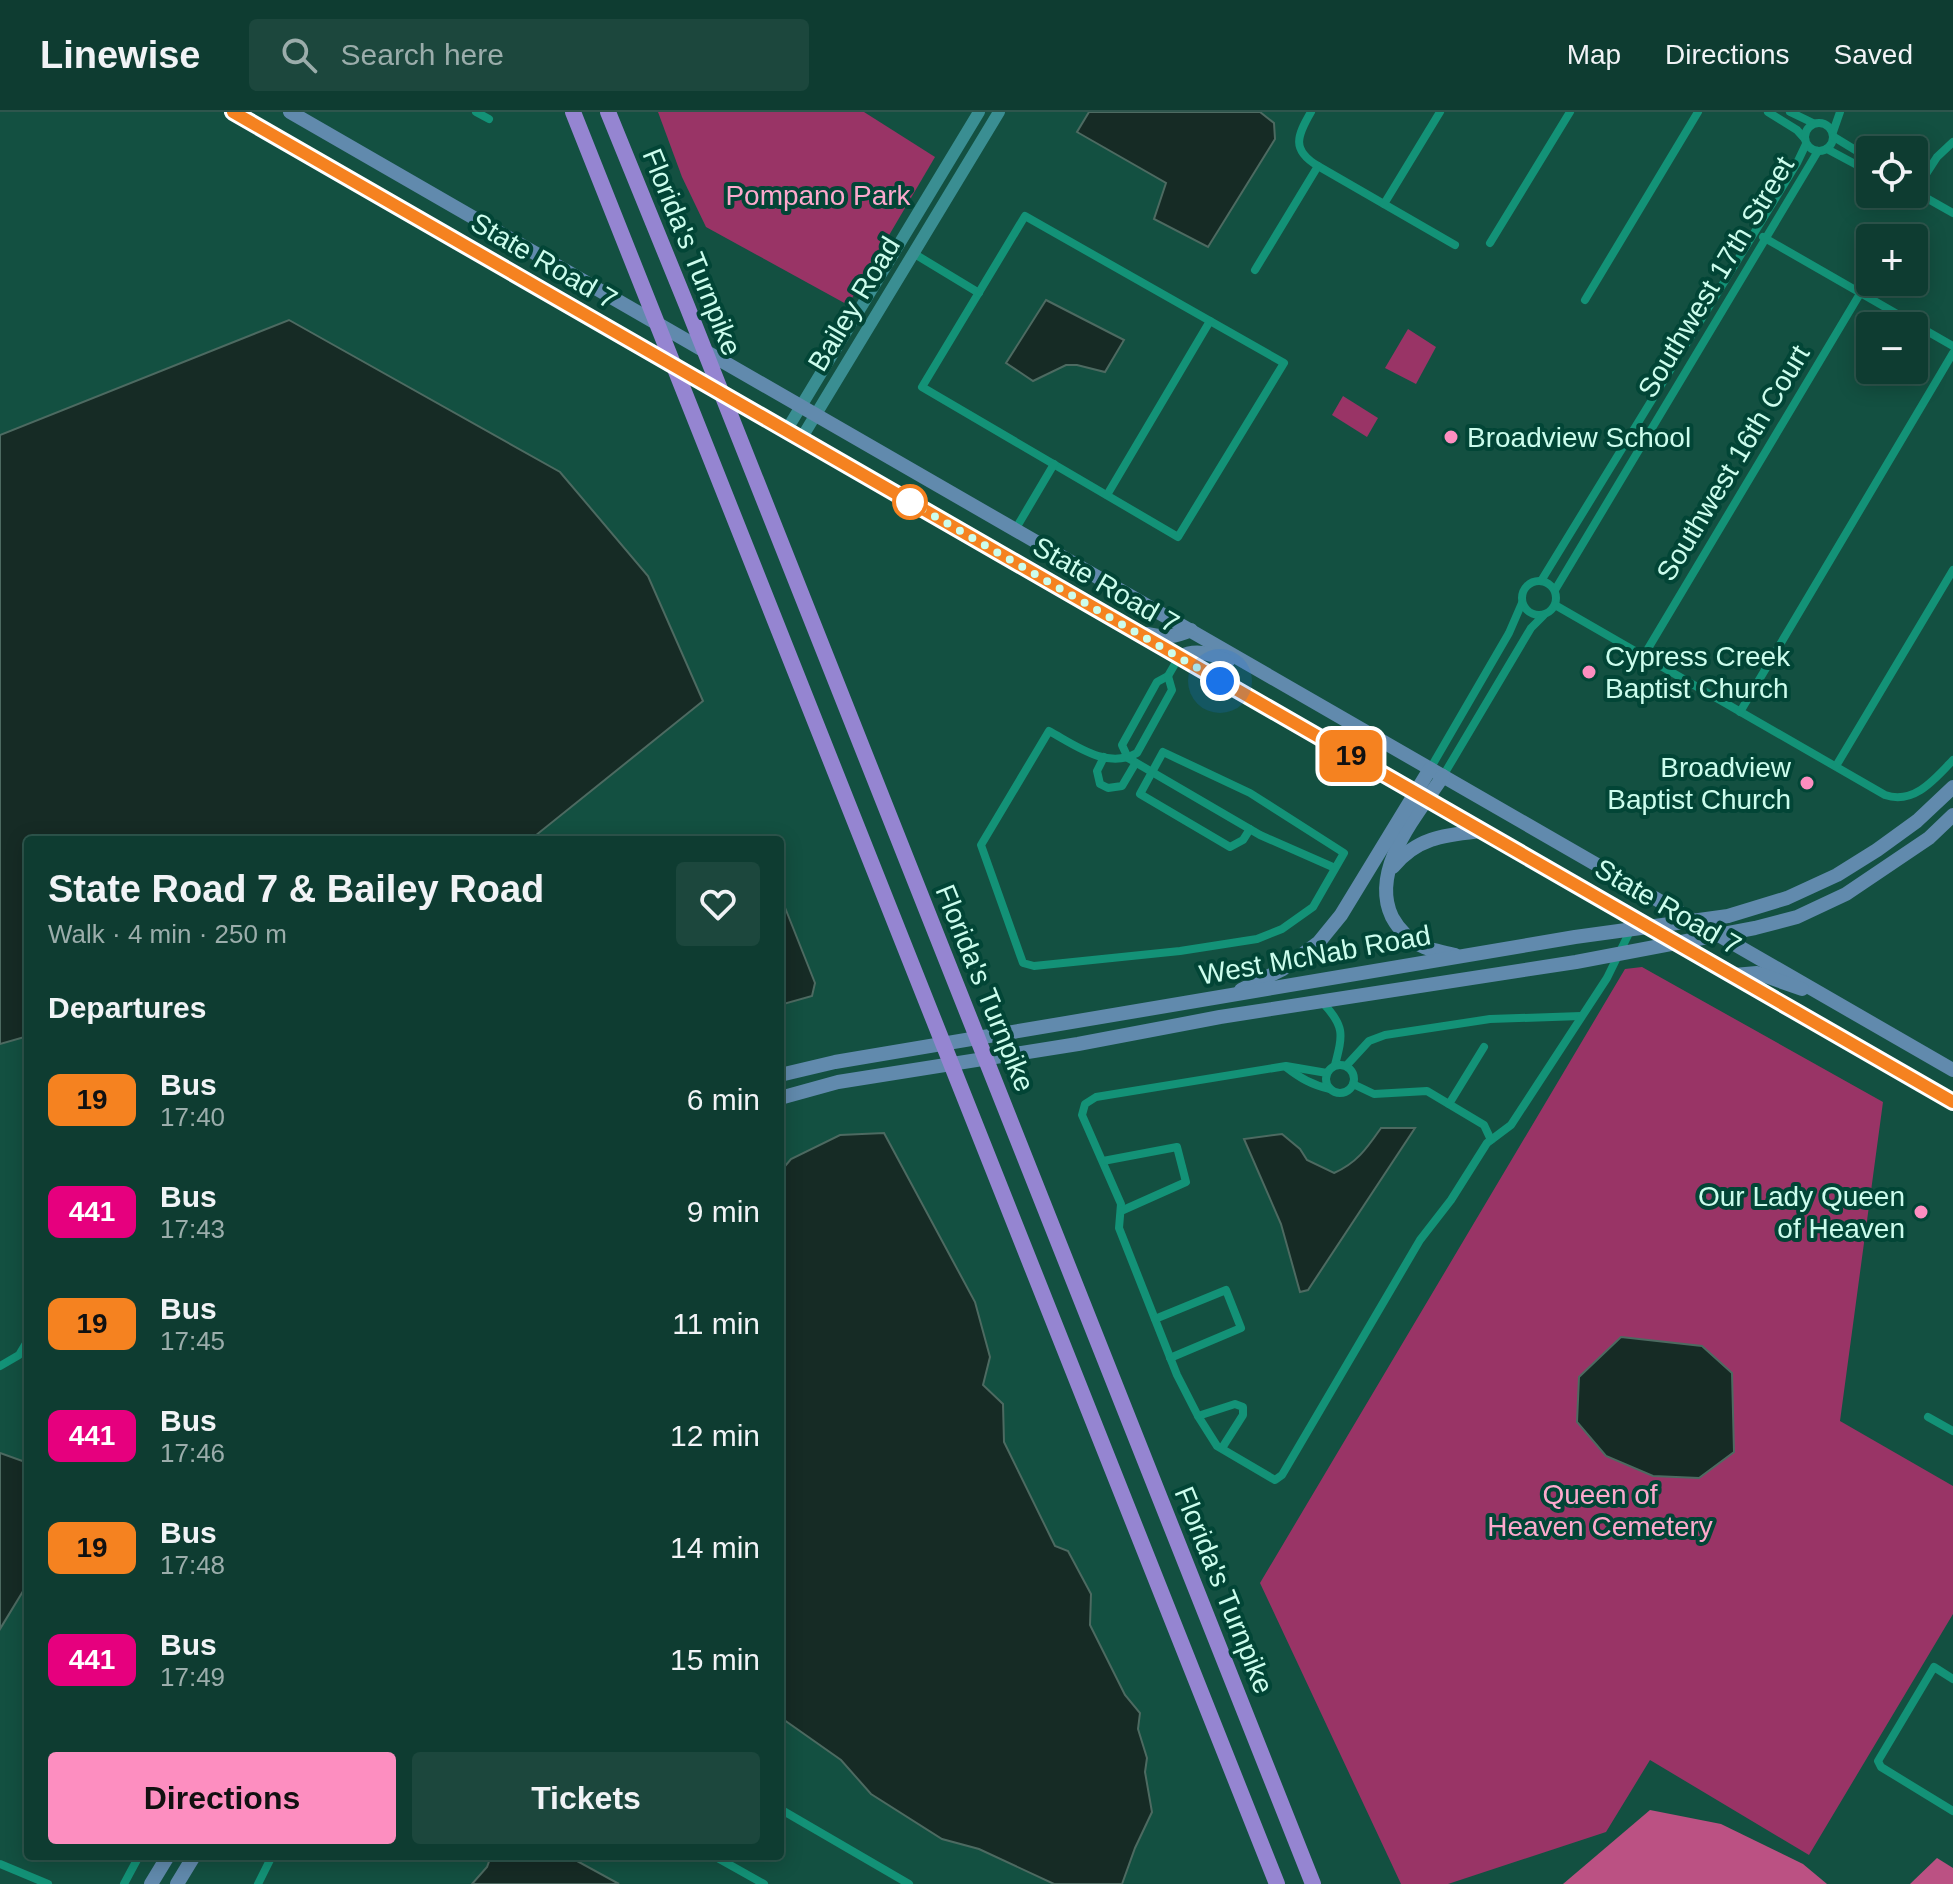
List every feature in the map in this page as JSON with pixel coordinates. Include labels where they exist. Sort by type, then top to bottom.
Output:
[{"type":"highway","name":"Florida's Turnpike","points":[[573,112],[1277,1884]]},
{"type":"highway","name":"Florida's Turnpike","points":[[608,112],[1313,1884]]},
{"type":"main road","name":"State Road 7","points":[[233,112],[1953,1102]]},
{"type":"main road","name":"State Road 7","points":[[290,112],[1953,1070]]},
{"type":"main road","points":[[1129,628],[1164,638],[1191,630]]},
{"type":"main road","points":[[1179,657],[1204,651],[1266,676]]},
{"type":"main road","points":[[1227,997],[1283,969],[1319,942],[1341,915],[1437,772]]},
{"type":"main road","name":"West McNab Road","points":[[784,1074],[835,1062],[1575,937],[1728,916],[1787,898],[1837,875],[1917,821],[1953,787]]},
{"type":"main road","points":[[1421,796],[1388,873],[1387,906],[1405,935],[1423,947],[1463,957]]},
{"type":"main road","name":"West McNab Road","points":[[784,1097],[838,1082],[1576,962],[1755,928],[1797,917],[1846,894],[1929,838],[1953,815]]},
{"type":"main road","points":[[1929,838],[1953,827]]},
{"type":"main road","points":[[1388,873],[1402,855],[1425,839],[1481,831]]},
{"type":"main road","points":[[1734,975],[1757,973],[1836,1002]]},
{"type":"main road","points":[[151,1884],[166,1860]]},
{"type":"main road","points":[[177,1884],[192,1860]]},
{"type":"street","points":[[476,112],[489,119]]},
{"type":"street","name":"Bailey Road","points":[[786,431],[979,112]]},
{"type":"street","name":"Bailey Road","points":[[801,439],[999,112]]},
{"type":"street","points":[[1311,112],[1299,136],[1299,148],[1305,158],[1455,245]]},
{"type":"street","points":[[1384,204],[1440,112]]},
{"type":"street","points":[[1490,243],[1570,112]]},
{"type":"street","points":[[1585,300],[1698,112]]},
{"type":"street","points":[[1768,112],[1797,130],[1805,142],[1856,166]]},
{"type":"street","points":[[1790,112],[1827,125],[1833,135],[1856,150]]},
{"type":"street","points":[[1805,142],[1806,130],[1828,112]]},
{"type":"street","points":[[1822,150],[1833,135],[1840,112]]},
{"type":"street","name":"Southwest 17th Street","points":[[1541,581],[1754,232],[1805,142]]},
{"type":"street","points":[[1928,170],[1953,142]]},
{"type":"street","name":"Southwest 17th Street","points":[[1555,590],[1765,238],[1822,150]]},
{"type":"street","points":[[1255,270],[1318,166]]},
{"type":"street","points":[[939,177],[954,186]]},
{"type":"street","points":[[1928,198],[1953,213]]},
{"type":"street","points":[[1025,216],[1284,363],[1178,537],[922,387],[979,293],[1025,216]]},
{"type":"street","points":[[1754,232],[1856,289]]},
{"type":"street","points":[[913,253],[979,293]]},
{"type":"street","name":"Southwest 16th Court","points":[[1643,657],[1859,296]]},
{"type":"street","points":[[1868,296],[1953,346]]},
{"type":"street","points":[[1107,495],[1210,321]]},
{"type":"street","points":[[1740,712],[1953,353]]},
{"type":"street","points":[[1671,369],[1683,375]]},
{"type":"street","points":[[1015,530],[1054,464]]},
{"type":"street","points":[[1836,766],[1953,570]]},
{"type":"street","points":[[1535,581],[1541,581],[1555,590],[1555,605],[1531,628],[1483,710],[1437,772],[1509,633],[1525,588],[1535,581]]},
{"type":"street","points":[[1522,603],[1532,615],[1543,616]]},
{"type":"street","points":[[1555,605],[1897,799],[1921,791],[1953,760]]},
{"type":"street","points":[[1132,761],[1122,745],[1157,682],[1168,676],[1179,657]]},
{"type":"street","points":[[1104,757],[1097,771],[1100,784],[1108,788],[1122,786],[1132,761],[1172,690],[1168,676]]},
{"type":"street","points":[[1473,698],[1483,710]]},
{"type":"street","points":[[1130,730],[1145,738]]},
{"type":"street","points":[[1250,829],[1243,840],[1230,847],[1140,794],[1152,772],[1163,752],[1250,793],[1344,853],[1313,907],[1282,929],[1257,939],[1034,966],[1023,963],[981,845],[1049,731],[1088,753],[1132,761],[1152,772],[1250,829],[1335,868]]},
{"type":"street","points":[[1327,1073],[1286,1066],[1096,1097],[1085,1104],[1082,1115],[1121,1204],[1119,1228],[1170,1358],[1198,1416],[1222,1448],[1275,1480],[1282,1475],[1420,1240],[1491,1140],[1511,1125],[1607,978],[1636,919]]},
{"type":"street","name":"West McNab Road","points":[[1321,1002],[1337,1018],[1341,1028],[1335,1065]]},
{"type":"street","points":[[1346,1066],[1369,1041],[1385,1035],[1490,1019],[1581,1016]]},
{"type":"street","points":[[1449,1104],[1484,1047]]},
{"type":"street","points":[[1286,1066],[1301,1079],[1316,1086],[1343,1093],[1353,1084],[1353,1071],[1346,1066],[1335,1065],[1327,1073],[1326,1081],[1330,1089]]},
{"type":"street","points":[[1353,1084],[1374,1094],[1427,1091],[1484,1125],[1491,1140]]},
{"type":"street","points":[[1103,1161],[1177,1147],[1186,1182],[1121,1211]]},
{"type":"street","points":[[1155,1319],[1226,1290],[1241,1328],[1170,1358]]},
{"type":"street","points":[[0,1366],[19,1355],[24,1347]]},
{"type":"street","points":[[1198,1416],[1235,1404],[1243,1407],[1243,1415],[1222,1448]]},
{"type":"street","points":[[1928,1417],[1953,1431]]},
{"type":"street","points":[[1953,1679],[1934,1667],[1878,1761],[1881,1767],[1953,1811]]},
{"type":"street","points":[[784,1811],[909,1884]]},
{"type":"street","points":[[124,1884],[137,1860]]},
{"type":"street","points":[[258,1884],[270,1860]]},
{"type":"street","points":[[721,1860],[764,1884]]},
{"type":"street","points":[[0,1864],[48,1884]]},
{"type":"green space","name":"Pompano Park","points":[[658,112],[864,112],[935,157],[848,305],[706,227],[682,177]]},
{"type":"green space","points":[[1408,329],[1436,347],[1416,384],[1385,368]]},
{"type":"green space","points":[[1343,396],[1378,418],[1367,437],[1332,415]]},
{"type":"green space","name":"Queen of Heaven Cemetery","points":[[1642,967],[1883,1102],[1840,1421],[1953,1486],[1953,1614],[1809,1855],[1650,1760],[1606,1832],[1448,1884],[1401,1884],[1260,1583],[1625,969]]},
{"type":"shaded area","points":[[1650,1810],[1721,1824],[1803,1864],[1827,1884],[1563,1884]]},
{"type":"shaded area","points":[[1937,1858],[1953,1868],[1953,1884],[1910,1884]]},
{"type":"water","points":[[1089,112],[1260,112],[1274,123],[1275,139],[1208,247],[1154,219],[1166,183],[1077,132]]},
{"type":"water","points":[[1046,300],[1124,340],[1105,372],[1066,365],[1033,381],[1006,363]]},
{"type":"water","points":[[289,320],[560,472],[648,576],[703,701],[535,836],[24,836],[24,1037],[0,1044],[0,435]]},
{"type":"water","points":[[784,905],[815,983],[812,996],[784,1004]]},
{"type":"water","points":[[1381,1128],[1415,1128],[1308,1290],[1300,1292],[1281,1224],[1244,1139],[1282,1134],[1300,1149],[1307,1160],[1334,1173],[1355,1160]]},
{"type":"water","points":[[884,1133],[975,1302],[990,1357],[983,1385],[1003,1404],[1004,1442],[1055,1546],[1068,1551],[1091,1594],[1090,1625],[1125,1695],[1140,1713],[1138,1729],[1147,1758],[1145,1772],[1152,1812],[1122,1884],[1054,1884],[979,1849],[942,1839],[871,1794],[841,1760],[784,1720],[784,1167],[791,1159],[840,1135]]},
{"type":"water","points":[[1621,1337],[1702,1346],[1732,1373],[1734,1452],[1699,1478],[1653,1476],[1606,1456],[1577,1422],[1579,1377]]},
{"type":"water","points":[[0,1453],[24,1462],[24,1590],[0,1629]]},
{"type":"water","points":[[490,1860],[575,1860],[619,1884],[472,1884]]},
{"type":"bus line","name":"19","points":[[233,112],[1953,1102]]},
{"type":"place","name":"Broadview School","points":[[1451,437]]},
{"type":"place","name":"Cypress Creek Baptist Church","points":[[1589,672]]},
{"type":"place","name":"Broadview Baptist Church","points":[[1807,783]]},
{"type":"place","name":"Our Lady Queen of Heaven","points":[[1921,1212]]},
{"type":"route","points":[[910,502],[1220,681]]}]
